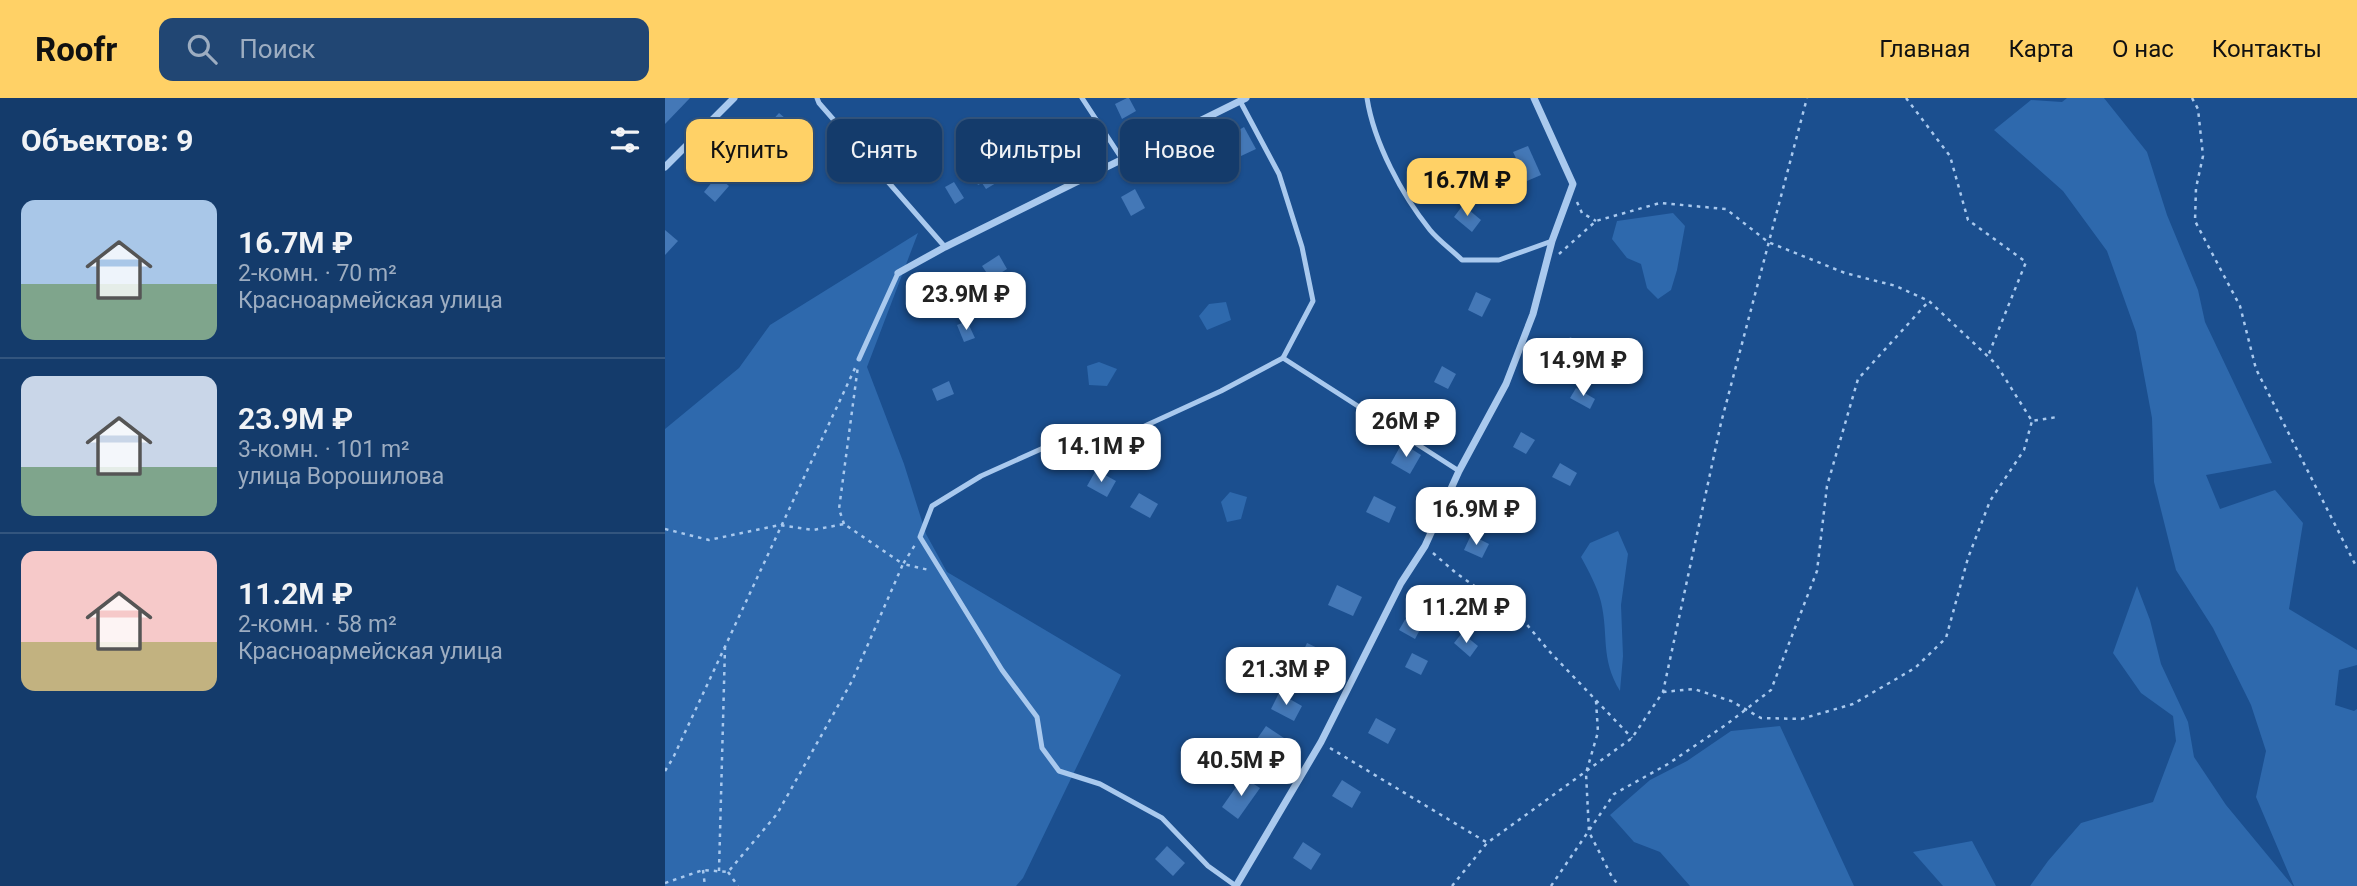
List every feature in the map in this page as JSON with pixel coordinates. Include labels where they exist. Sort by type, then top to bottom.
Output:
[{"type":"street","points":[[665,167],[734,98]]},
{"type":"street","points":[[1236,886],[1321,742],[1401,583],[1425,546],[1459,471],[1506,384],[1534,314],[1552,240],[1573,184],[1534,98]]},
{"type":"street","points":[[1204,119],[1243,100]]},
{"type":"street","points":[[898,273],[944,247],[1120,160]]},
{"type":"lane","points":[[817,98],[944,247]]},
{"type":"lane","points":[[1081,98],[1120,156]]},
{"type":"lane","points":[[1367,98],[1370,117],[1398,183],[1431,231],[1462,260],[1499,260],[1552,240]]},
{"type":"lane","points":[[1236,886],[1208,866],[1162,818],[1100,784],[1059,771],[1042,748],[1037,717],[1002,670],[920,537],[932,506],[981,475],[1070,436],[1136,430],[1221,391],[1283,358],[1313,301],[1302,247],[1279,174],[1243,100]]},
{"type":"lane","points":[[859,359],[898,273]]},
{"type":"lane","points":[[1283,358],[1459,471]]},
{"type":"path","points":[[1452,886],[1487,843],[1632,738],[1663,692],[1721,424],[1807,98]]},
{"type":"path","points":[[1906,98],[1949,156],[1968,220],[2025,262],[1988,356]]},
{"type":"path","points":[[2192,98],[2198,109],[2203,156],[2196,188],[2195,221],[2240,306],[2256,369],[2357,568]]},
{"type":"path","points":[[1573,184],[1582,213],[1596,221]]},
{"type":"path","points":[[1546,266],[1596,221],[1660,203],[1726,209],[1768,242],[1845,273],[1896,286],[1929,301],[1996,364],[2032,421],[2024,450],[1990,501],[1968,558],[1946,638],[1915,668],[1853,704],[1801,719],[1761,718],[1731,701],[1694,689],[1663,692]]},
{"type":"path","points":[[1551,886],[1614,794],[1668,764],[1771,690],[1817,571],[1826,486],[1858,379],[1929,301]]},
{"type":"path","points":[[859,359],[839,509],[844,524],[903,565],[942,573]]},
{"type":"path","points":[[665,771],[859,359]]},
{"type":"path","points":[[2032,421],[2057,417]]},
{"type":"path","points":[[665,529],[709,540],[780,524],[813,530],[844,524]]},
{"type":"path","points":[[728,872],[777,814],[791,790],[852,681],[903,565],[920,537]]},
{"type":"path","points":[[1425,546],[1457,573],[1523,620],[1549,652],[1632,738]]},
{"type":"path","points":[[719,871],[725,644]]},
{"type":"path","points":[[1596,701],[1598,732],[1586,773],[1589,832],[1619,886]]},
{"type":"path","points":[[1321,742],[1487,843]]},
{"type":"path","points":[[665,883],[703,870],[728,872],[738,886]]},
{"type":"path","points":[[703,870],[705,886]]},
{"type":"shaded area","points":[[2067,98],[2104,98],[2147,152],[2167,215],[2198,290],[2205,322],[2272,463],[2206,475],[2220,509],[2275,490],[2303,523],[2289,609],[2357,650],[2357,665],[2339,670],[2335,705],[2354,711],[2357,709],[2357,886],[2294,886],[2256,797],[2266,751],[2251,705],[2213,628],[2176,570],[2154,482],[2152,418],[2136,332],[2107,251],[2063,191],[1994,130],[2031,100],[2062,102]]},
{"type":"shaded area","points":[[1673,213],[1685,226],[1671,290],[1658,299],[1647,288],[1641,264],[1627,258],[1612,239],[1617,221]]},
{"type":"shaded area","points":[[918,233],[867,367],[904,464],[926,534],[947,572],[1121,675],[1023,878],[1016,886],[665,886],[665,429],[739,368],[770,325]]},
{"type":"shaded area","points":[[1226,302],[1231,320],[1207,330],[1199,316],[1209,304]]},
{"type":"shaded area","points":[[1099,362],[1117,369],[1107,386],[1089,385],[1087,366]]},
{"type":"shaded area","points":[[1230,492],[1247,497],[1241,519],[1227,522],[1221,502]]},
{"type":"shaded area","points":[[1618,531],[1628,554],[1621,605],[1623,656],[1620,691],[1607,657],[1599,596],[1581,557],[1590,543]]},
{"type":"shaded area","points":[[2137,586],[2150,620],[2161,664],[2188,722],[2194,757],[2226,805],[2293,886],[2030,886],[2081,823],[2153,802],[2176,741],[2173,716],[2141,693],[2113,653]]},
{"type":"shaded area","points":[[1780,726],[1854,886],[1690,886],[1660,852],[1634,842],[1610,815],[1650,780],[1687,761],[1731,731]]},
{"type":"shaded area","points":[[1972,841],[1996,886],[1943,886],[1913,852]]},
{"type":"building","points":[[665,98],[690,98],[665,124]]},
{"type":"building","points":[[1129,98],[1136,111],[1122,119],[1115,104]]},
{"type":"building","points":[[779,113],[786,119],[774,119]]},
{"type":"building","points":[[1244,127],[1256,149],[1241,156],[1239,152],[1239,130]]},
{"type":"building","points":[[1528,146],[1541,175],[1527,181],[1513,152]]},
{"type":"building","points":[[712,182],[724,182],[729,186],[715,202],[704,192]]},
{"type":"building","points":[[954,182],[964,198],[955,204],[945,187]]},
{"type":"building","points":[[976,182],[998,182],[986,189],[982,183],[978,185]]},
{"type":"building","points":[[1135,189],[1145,208],[1131,216],[1121,197]]},
{"type":"building","points":[[1463,205],[1481,220],[1472,232],[1454,217]]},
{"type":"building","points":[[665,230],[678,241],[665,255]]},
{"type":"building","points":[[999,255],[1007,269],[991,279],[982,266]]},
{"type":"building","points":[[1476,292],[1491,299],[1482,317],[1468,310]]},
{"type":"building","points":[[967,321],[975,338],[964,342],[957,325]]},
{"type":"building","points":[[1570,337],[1586,345],[1576,366],[1560,358]]},
{"type":"building","points":[[1442,366],[1456,374],[1448,389],[1434,382]]},
{"type":"building","points":[[949,381],[954,394],[937,401],[932,389]]},
{"type":"building","points":[[1576,388],[1595,399],[1590,409],[1570,398]]},
{"type":"building","points":[[1419,408],[1436,417],[1428,433],[1411,424]]},
{"type":"building","points":[[1521,432],[1535,440],[1526,454],[1513,447]]},
{"type":"building","points":[[1402,443],[1421,455],[1410,474],[1391,463]]},
{"type":"building","points":[[1560,463],[1577,473],[1570,486],[1552,477]]},
{"type":"building","points":[[1096,470],[1116,481],[1107,497],[1087,486]]},
{"type":"building","points":[[1493,491],[1513,501],[1504,519],[1484,509]]},
{"type":"building","points":[[1139,493],[1158,504],[1150,518],[1130,507]]},
{"type":"building","points":[[1374,496],[1396,507],[1389,523],[1366,512]]},
{"type":"building","points":[[1471,535],[1489,544],[1482,558],[1464,550]]},
{"type":"building","points":[[1337,585],[1362,597],[1353,616],[1328,605]]},
{"type":"building","points":[[1406,618],[1422,626],[1415,639],[1399,630]]},
{"type":"building","points":[[1462,633],[1478,646],[1470,657],[1454,643]]},
{"type":"building","points":[[1307,643],[1326,652],[1318,668],[1300,658]]},
{"type":"building","points":[[1412,653],[1428,661],[1421,675],[1405,667]]},
{"type":"building","points":[[1279,693],[1302,706],[1294,721],[1271,709]]},
{"type":"building","points":[[1376,718],[1396,729],[1388,744],[1368,733]]},
{"type":"building","points":[[1266,726],[1284,738],[1276,751],[1257,739]]},
{"type":"building","points":[[1243,777],[1260,788],[1238,819],[1222,807]]},
{"type":"building","points":[[1342,780],[1361,792],[1352,808],[1332,796]]},
{"type":"building","points":[[1303,842],[1321,854],[1311,870],[1293,858]]},
{"type":"building","points":[[1167,846],[1185,863],[1173,876],[1155,859]]}]
